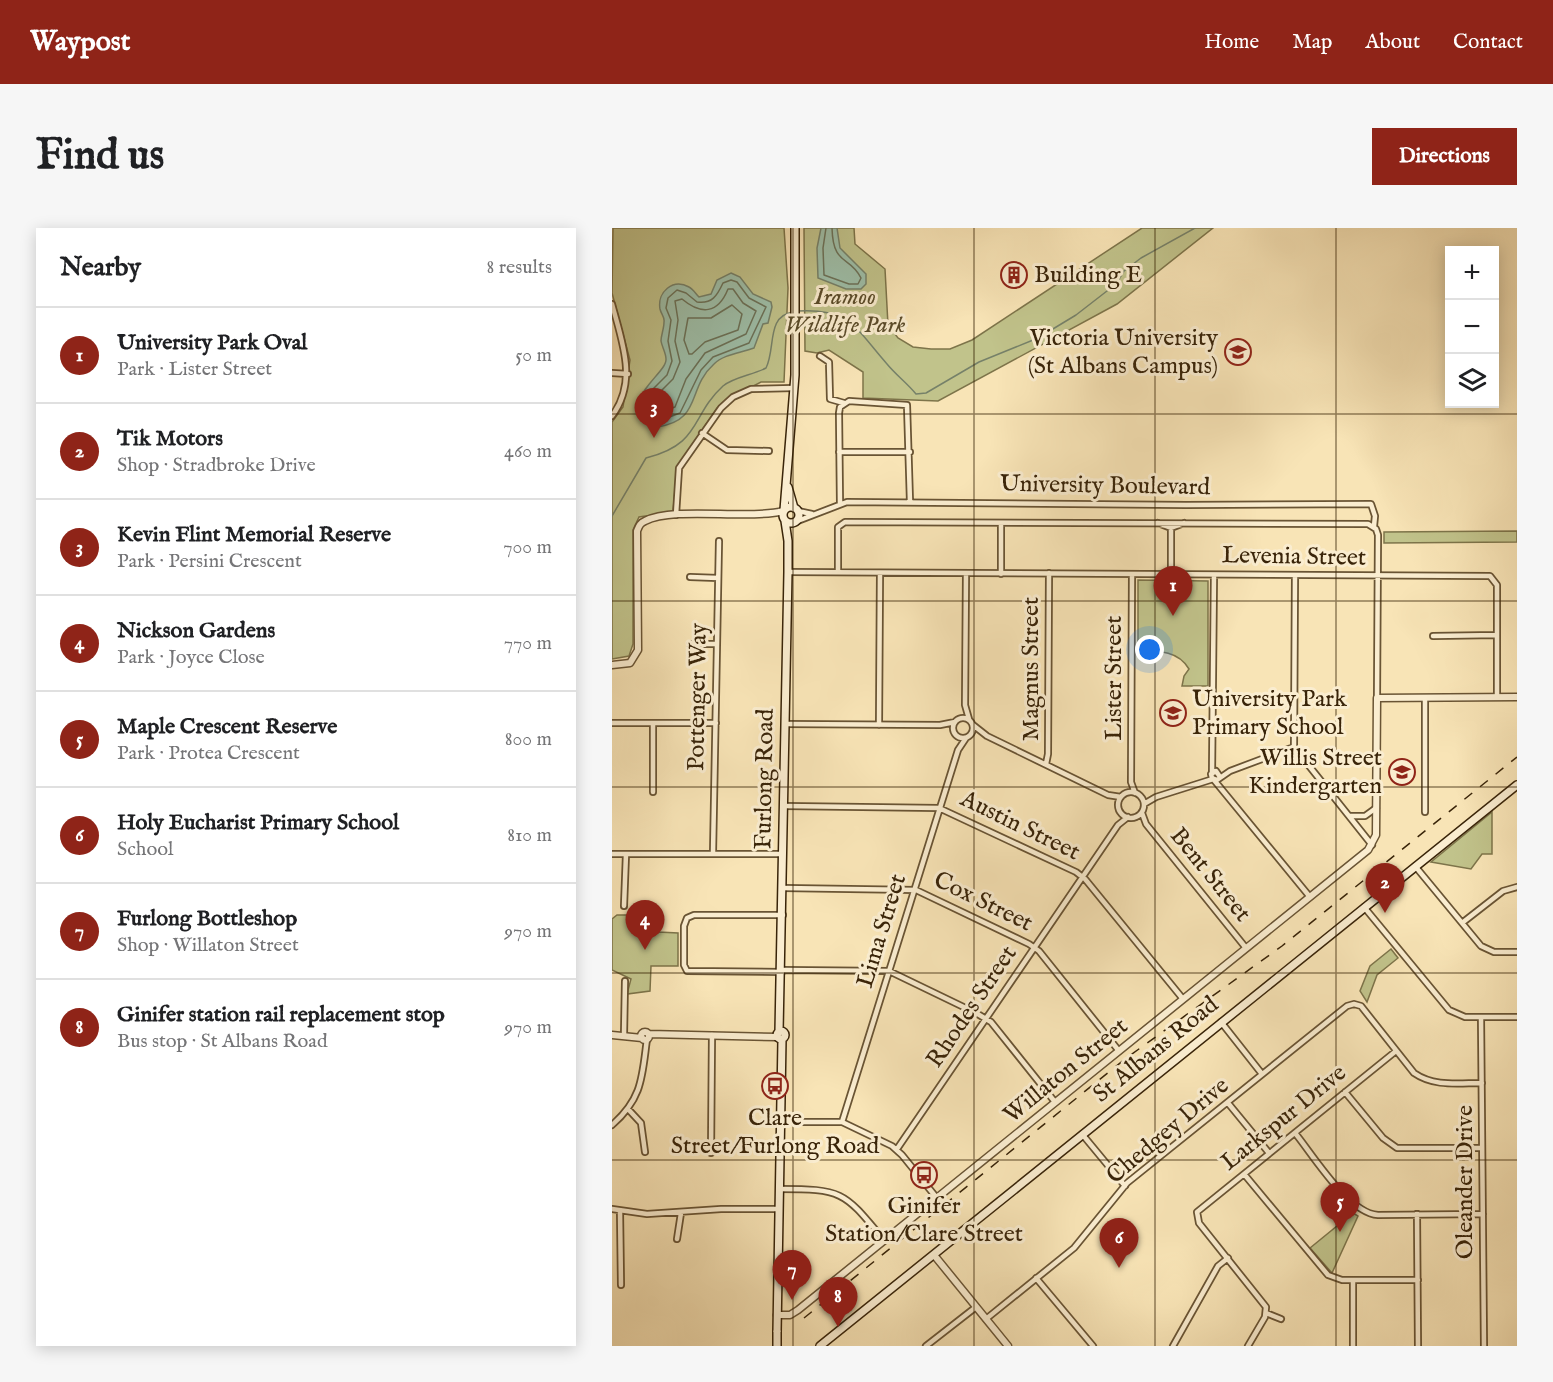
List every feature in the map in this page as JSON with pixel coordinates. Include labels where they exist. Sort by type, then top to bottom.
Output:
[{"type":"main road","points":[[788,482],[796,509],[784,510],[794,387],[795,228]]},
{"type":"main road","name":"Furlong Road","points":[[788,541],[795,522],[796,509]]},
{"type":"main road","name":"Furlong Road","points":[[777,1346],[788,572],[788,541],[784,510]]},
{"type":"main road","points":[[784,520],[795,522]]},
{"type":"main road","name":"St Albans Road","points":[[820,1346],[1517,785]]},
{"type":"street","points":[[612,304],[628,374],[621,401],[612,416]]},
{"type":"street","points":[[820,356],[829,362],[830,399],[844,403],[907,405],[910,502]]},
{"type":"street","points":[[612,373],[628,374]]},
{"type":"street","points":[[676,515],[679,468],[702,433],[733,397],[758,387],[794,387]]},
{"type":"street","points":[[840,504],[839,413],[844,403]]},
{"type":"street","points":[[702,433],[727,450],[769,451]]},
{"type":"street","points":[[839,452],[910,452]]},
{"type":"street","name":"University Boulevard","points":[[795,522],[818,515],[840,504],[910,502],[1186,506],[1371,504],[1375,516],[1374,526]]},
{"type":"street","points":[[796,509],[818,515]]},
{"type":"street","points":[[612,665],[630,663],[638,650],[637,531],[640,524],[648,519],[676,515],[768,515],[784,510]]},
{"type":"street","points":[[768,515],[784,520]]},
{"type":"street","points":[[838,572],[838,527],[845,522],[986,521],[1001,524],[1157,522],[1171,526],[1187,523],[1363,524],[1374,526],[1378,535],[1378,576],[1376,835],[1372,845]]},
{"type":"street","points":[[1001,524],[1001,574]]},
{"type":"street","points":[[1171,526],[1171,574]]},
{"type":"street","name":"Pottenger Way","points":[[713,853],[719,541]]},
{"type":"street","name":"Levenia Street","points":[[788,572],[1490,576],[1497,585],[1497,635]]},
{"type":"street","points":[[879,725],[880,573]]},
{"type":"street","points":[[966,574],[965,705],[969,720],[987,736],[1108,795],[1118,804],[1121,813],[1128,817],[1136,817],[1142,813],[1144,804],[1142,798],[1135,793],[1128,793],[1121,797],[1118,804]]},
{"type":"street","name":"Lister Street","points":[[1128,793],[1131,782],[1132,574]]},
{"type":"street","name":"Magnus Street","points":[[1046,764],[1048,754],[1049,575]]},
{"type":"street","points":[[1214,575],[1213,762],[1215,776],[1221,787],[1310,897]]},
{"type":"street","points":[[1295,575],[1294,747],[1372,845]]},
{"type":"street","points":[[690,577],[718,578]]},
{"type":"street","points":[[1433,636],[1497,635],[1497,697]]},
{"type":"street","points":[[690,644],[717,644]]},
{"type":"street","points":[[1377,698],[1517,697]]},
{"type":"street","points":[[1425,699],[1425,812]]},
{"type":"street","points":[[955,733],[957,720],[965,705]]},
{"type":"street","points":[[785,724],[940,725],[957,720],[969,720]]},
{"type":"street","points":[[612,723],[716,723]]},
{"type":"street","points":[[653,723],[653,792]]},
{"type":"street","points":[[940,725],[968,737],[987,736]]},
{"type":"street","name":"Lima Street","points":[[842,1122],[958,750],[968,737],[973,725]]},
{"type":"street","name":"Lima Street","points":[[955,733],[958,750]]},
{"type":"street","points":[[1144,804],[1156,797],[1294,747]]},
{"type":"street","name":"Lister Street","points":[[1131,782],[1135,793]]},
{"type":"street","points":[[1108,795],[1121,797]]},
{"type":"street","points":[[1142,798],[1156,797]]},
{"type":"street","name":"Austin Street","points":[[784,806],[939,808],[1082,877],[1183,999]]},
{"type":"street","points":[[1350,816],[1365,816],[1376,808]]},
{"type":"street","name":"Rhodes Street","points":[[1118,825],[1121,813]]},
{"type":"street","name":"Bent Street","points":[[1142,813],[1146,824]]},
{"type":"street","name":"Rhodes Street","points":[[897,1149],[1118,825],[1128,817]]},
{"type":"street","name":"Bent Street","points":[[1136,817],[1146,824],[1246,948]]},
{"type":"street","name":"Willaton Street","points":[[777,1315],[795,1312],[1372,845]]},
{"type":"street","points":[[612,854],[783,854]]},
{"type":"street","points":[[624,906],[626,854]]},
{"type":"street","points":[[1415,866],[1484,949],[1494,952],[1517,952]]},
{"type":"street","points":[[1462,923],[1503,891],[1517,887]]},
{"type":"street","name":"Cox Street","points":[[783,888],[914,889],[1035,948],[1119,1051]]},
{"type":"street","points":[[1365,907],[1449,1010],[1465,1017],[1517,1017]]},
{"type":"street","points":[[783,915],[694,915],[687,918],[684,926],[687,971],[889,971],[986,1018],[1055,1102]]},
{"type":"street","points":[[625,981],[628,1035]]},
{"type":"street","name":"Chedgey Drive","points":[[986,1319],[1074,1248],[1125,1186],[1347,1006],[1354,1004],[1361,1006],[1396,1051]]},
{"type":"street","name":"Oleander Drive","points":[[1481,1017],[1484,1346]]},
{"type":"street","points":[[1221,1023],[1262,1074]]},
{"type":"street","points":[[612,1035],[645,1037],[780,1035]]},
{"type":"street","points":[[711,1153],[712,1035]]},
{"type":"street","points":[[612,1125],[628,1109],[643,1077],[645,1037]]},
{"type":"street","points":[[1396,1051],[1414,1073],[1431,1083],[1482,1083]]},
{"type":"street","name":"Larkspur Drive","points":[[1228,1258],[1196,1215],[1198,1211],[1396,1051]]},
{"type":"street","points":[[1346,1092],[1383,1138],[1398,1148],[1482,1148]]},
{"type":"street","points":[[1228,1103],[1269,1154]]},
{"type":"street","points":[[628,1109],[641,1123],[645,1152]]},
{"type":"street","points":[[780,1122],[842,1122],[897,1149],[936,1197]]},
{"type":"street","points":[[1295,1133],[1359,1210],[1373,1214],[1483,1214]]},
{"type":"street","points":[[1082,1134],[1125,1186]]},
{"type":"street","points":[[1244,1174],[1323,1272],[1338,1279],[1418,1280]]},
{"type":"street","points":[[779,1189],[820,1190],[838,1195],[858,1207],[884,1240]]},
{"type":"street","points":[[612,1209],[647,1214],[722,1209],[779,1209]]},
{"type":"street","points":[[620,1211],[621,1285]]},
{"type":"street","points":[[677,1239],[681,1213]]},
{"type":"street","points":[[1417,1214],[1418,1346]]},
{"type":"street","points":[[934,1255],[1008,1346]]},
{"type":"street","points":[[1173,1346],[1218,1266],[1228,1258],[1265,1304],[1266,1313],[1248,1346]]},
{"type":"street","points":[[1036,1278],[1093,1346]]},
{"type":"street","points":[[1353,1280],[1353,1346]]},
{"type":"street","points":[[926,1346],[976,1306]]},
{"type":"street","points":[[1266,1313],[1281,1319]]},
{"type":"green space","points":[[613,228],[784,228],[788,288],[784,382],[761,382],[726,400],[717,408],[677,467],[673,512],[639,517],[633,530],[633,644],[629,656],[612,659],[612,422],[623,407],[630,360],[612,293]]},
{"type":"green space","name":"Iramoo Wildlife Park","points":[[804,228],[854,228],[855,244],[885,269],[888,325],[898,338],[913,347],[950,349],[972,340],[1142,228],[1213,228],[1117,304],[938,401],[863,398],[863,372],[829,350],[817,353],[805,351]]},
{"type":"green space","points":[[1517,531],[1517,542],[1384,543],[1384,532]]},
{"type":"green space","points":[[1138,580],[1208,581],[1208,686],[1182,686],[1184,676],[1189,669],[1173,655],[1138,651]]},
{"type":"green space","points":[[1492,812],[1492,854],[1482,854],[1471,869],[1431,862]]},
{"type":"green space","points":[[617,915],[631,915],[658,932],[678,933],[678,966],[651,966],[650,991],[627,994],[631,979],[612,970],[612,919]]},
{"type":"green space","points":[[1391,949],[1398,958],[1377,975],[1367,1002],[1360,991],[1370,966]]},
{"type":"green space","points":[[1353,1213],[1358,1216],[1332,1273],[1310,1248]]},
{"type":"water","points":[[821,228],[837,228],[840,248],[866,274],[866,284],[861,289],[846,289],[818,278],[817,248]]},
{"type":"water","points":[[731,273],[740,277],[753,294],[771,302],[768,323],[763,324],[754,348],[728,356],[714,364],[705,374],[688,411],[681,418],[657,427],[645,418],[640,408],[640,399],[666,359],[661,341],[664,320],[660,309],[661,297],[667,288],[677,284],[689,287],[699,297],[711,294],[717,280]]},
{"type":"waterway","points":[[798,311],[815,311],[841,317],[859,331],[890,368],[916,394],[926,393],[979,362],[1038,338],[1076,315],[1116,284],[1124,271],[1141,258],[1195,228]]},
{"type":"waterway","points":[[612,516],[646,458],[664,452],[686,437],[723,386],[766,368],[775,326],[784,315],[793,312]]},
{"type":"railway","points":[[804,1318],[1125,1059],[1282,946],[1517,757]]},
{"type":"place","name":"Building E","points":[[1014,275]]},
{"type":"place","name":"Victoria University (St Albans Campus)","points":[[1238,352]]},
{"type":"place","name":"Kevin Flint Memorial Reserve","points":[[654,438]]},
{"type":"place","name":"University Park Oval","points":[[1173,616]]},
{"type":"place","name":"University Park Primary School","points":[[1173,713]]},
{"type":"place","name":"Willis Street Kindergarten","points":[[1402,772]]},
{"type":"place","name":"Tik Motors","points":[[1385,913]]},
{"type":"place","name":"Nickson Gardens","points":[[645,950]]},
{"type":"place","name":"Clare Street/Furlong Road","points":[[775,1086]]},
{"type":"place","name":"Ginifer Station/Clare Street","points":[[924,1175]]},
{"type":"place","name":"Maple Crescent Reserve","points":[[1340,1232]]},
{"type":"place","name":"Holy Eucharist Primary School","points":[[1119,1268]]},
{"type":"place","name":"Furlong Bottleshop","points":[[792,1300]]},
{"type":"place","name":"Ginifer station rail replacement stop","points":[[838,1327]]}]
